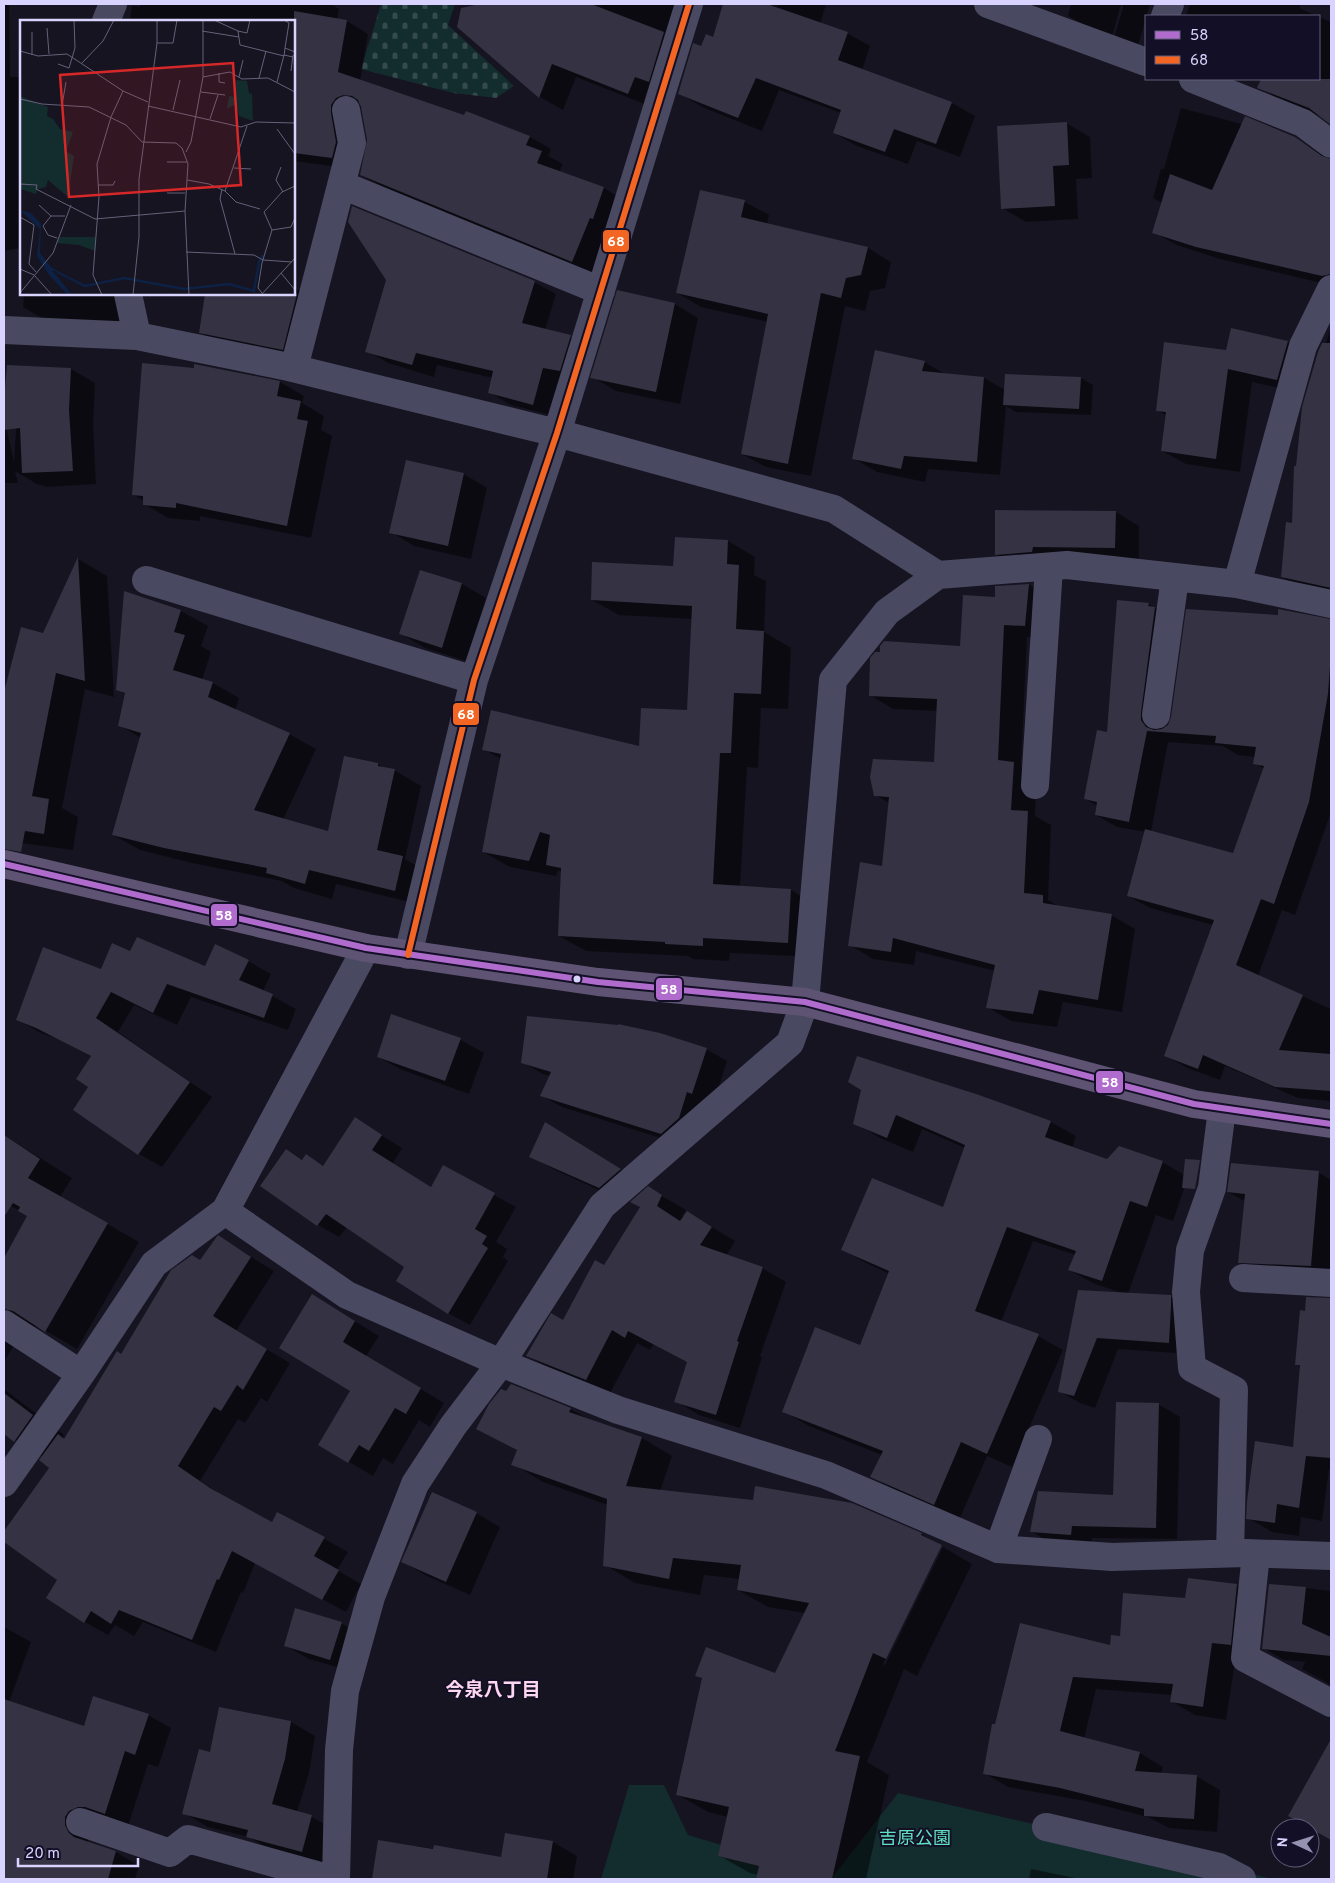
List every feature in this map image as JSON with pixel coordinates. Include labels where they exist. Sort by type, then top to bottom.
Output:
[{"type":"main road","points":[[4,864],[366,948],[598,982],[805,1002],[1194,1104],[1331,1124]]},
{"type":"street","points":[[106,20],[113,4]]},
{"type":"street","points":[[408,955],[474,680],[557,433],[689,4]]},
{"type":"street","points":[[988,4],[1145,62]]},
{"type":"street","points":[[1195,80],[1304,124],[1331,144]]},
{"type":"street","points":[[294,368],[352,143],[346,110]]},
{"type":"street","points":[[342,185],[601,292]]},
{"type":"street","points":[[1237,584],[1303,346],[1331,289]]},
{"type":"street","points":[[128,295],[137,336]]},
{"type":"street","points":[[4,330],[137,336],[294,368],[557,433],[834,509],[938,575]]},
{"type":"street","points":[[336,1879],[339,1750],[345,1691],[371,1597],[415,1484],[453,1426],[501,1363],[602,1206],[790,1043],[805,1002],[833,680],[887,612],[938,575],[1067,565],[1237,584],[1331,604]]},
{"type":"street","points":[[1036,785],[1049,567]]},
{"type":"street","points":[[1156,715],[1175,578]]},
{"type":"street","points":[[146,580],[474,680]]},
{"type":"street","points":[[4,1483],[81,1374],[154,1264],[225,1210],[366,948]]},
{"type":"street","points":[[1222,1108],[1212,1188],[1190,1250],[1186,1292],[1192,1368],[1234,1390],[1243,1554],[1246,1658],[1331,1703]]},
{"type":"street","points":[[225,1210],[347,1294],[501,1363],[618,1410],[826,1475],[998,1549],[1112,1557],[1243,1554],[1331,1556]]},
{"type":"street","points":[[1243,1278],[1331,1283]]},
{"type":"street","points":[[4,1324],[81,1374]]},
{"type":"street","points":[[998,1549],[1038,1438]]},
{"type":"street","points":[[80,1822],[170,1853],[188,1840],[331,1879]]},
{"type":"street","points":[[1046,1827],[1219,1867],[1242,1879]]},
{"type":"green space","points":[[381,4],[455,4],[448,25],[514,86],[496,98],[453,93],[361,69]]},
{"type":"green space","name":"吉原公園","points":[[629,1785],[664,1785],[688,1835],[832,1878],[898,1793],[1273,1879],[601,1879]]},
{"type":"building","points":[[480,4],[591,4],[664,32],[649,82],[635,77],[628,94],[552,64],[539,98],[457,27],[461,8]]},
{"type":"building","points":[[723,4],[767,4],[848,32],[838,60],[952,102],[936,144],[894,129],[885,152],[833,133],[841,110],[756,78],[738,118],[678,94],[693,43],[701,46],[706,34],[713,37]]},
{"type":"building","points":[[294,11],[347,20],[338,72],[464,115],[466,111],[530,136],[526,145],[542,151],[537,163],[604,187],[593,219],[590,218],[572,262],[360,175],[367,140],[361,107],[358,100],[352,96],[343,95],[336,98],[331,105],[336,142],[332,158],[295,153]]},
{"type":"building","points":[[1331,79],[1331,125],[1309,108],[1257,88],[1261,80]]},
{"type":"building","points":[[1245,116],[1295,137],[1322,156],[1331,159],[1331,274],[1322,276],[1196,247],[1152,233],[1170,174],[1212,190]]},
{"type":"building","points":[[1067,122],[1069,165],[1053,166],[1055,206],[1001,209],[997,126]]},
{"type":"building","points":[[700,190],[745,200],[741,217],[868,247],[861,275],[846,278],[841,298],[821,293],[788,464],[741,454],[768,314],[676,293]]},
{"type":"building","points":[[352,206],[535,281],[522,323],[571,335],[560,371],[543,368],[533,405],[488,393],[493,371],[416,353],[412,365],[365,352],[386,280],[348,222]]},
{"type":"building","points":[[617,290],[675,303],[656,392],[590,378]]},
{"type":"building","points":[[297,294],[283,350],[199,333],[205,295]]},
{"type":"building","points":[[1231,328],[1288,341],[1277,380],[1228,369],[1216,459],[1161,451],[1166,412],[1156,411],[1164,342],[1226,350]]},
{"type":"building","points":[[1322,343],[1331,343],[1331,588],[1281,577],[1286,522],[1292,523],[1294,466],[1296,466],[1302,407]]},
{"type":"building","points":[[875,350],[925,361],[922,371],[984,377],[977,462],[904,456],[901,469],[852,459]]},
{"type":"building","points":[[142,363],[194,368],[194,364],[280,381],[277,396],[301,401],[297,419],[308,421],[287,526],[176,503],[176,508],[143,505],[143,496],[132,495]]},
{"type":"building","points":[[7,365],[71,368],[69,410],[73,471],[22,473],[20,428],[4,430]]},
{"type":"building","points":[[1005,374],[1081,377],[1079,409],[1003,405]]},
{"type":"building","points":[[406,460],[464,473],[448,546],[389,533]]},
{"type":"building","points":[[995,510],[1116,511],[1115,548],[1033,547],[1032,552],[995,555]]},
{"type":"building","points":[[675,537],[728,540],[727,564],[739,565],[736,629],[764,631],[761,694],[734,693],[731,753],[720,753],[713,884],[791,889],[788,943],[703,938],[703,946],[558,936],[561,868],[546,865],[550,835],[540,832],[529,861],[482,852],[501,754],[482,750],[491,710],[639,746],[641,708],[687,710],[692,606],[591,600],[592,562],[673,566]]},
{"type":"building","points":[[78,557],[85,681],[56,673],[32,796],[49,799],[44,834],[25,831],[21,852],[4,849],[4,692],[21,627],[43,633]]},
{"type":"building","points":[[420,570],[462,583],[442,648],[399,634]]},
{"type":"building","points":[[1029,584],[1025,626],[1004,625],[998,760],[1014,762],[1011,810],[1028,811],[1024,893],[1043,895],[1043,903],[1112,914],[1098,1000],[1039,990],[1033,1014],[986,1008],[995,965],[893,938],[891,952],[848,946],[860,862],[882,866],[889,797],[874,796],[870,777],[873,759],[934,762],[937,699],[869,696],[870,658],[875,652],[880,652],[880,646],[884,641],[960,646],[963,595],[995,597],[995,586]]},
{"type":"building","points":[[124,591],[181,610],[174,632],[185,635],[173,670],[213,682],[208,697],[290,733],[254,810],[328,831],[344,756],[378,763],[378,766],[395,769],[377,850],[403,856],[395,891],[309,870],[305,884],[266,873],[267,868],[164,848],[112,835],[141,733],[118,726],[125,693],[116,690]]},
{"type":"building","points":[[1117,600],[1149,603],[1148,606],[1155,607],[1141,713],[1141,720],[1146,727],[1154,730],[1162,729],[1168,725],[1171,717],[1186,609],[1278,615],[1278,609],[1331,619],[1328,694],[1309,802],[1274,904],[1261,899],[1236,965],[1303,995],[1279,1050],[1331,1054],[1331,1091],[1275,1087],[1203,1055],[1198,1069],[1164,1056],[1214,920],[1127,896],[1145,829],[1233,853],[1264,766],[1253,764],[1256,747],[1215,743],[1216,736],[1147,731],[1129,822],[1095,815],[1097,802],[1084,799],[1097,730],[1107,732]]},
{"type":"building","points":[[137,937],[205,966],[215,944],[249,960],[239,980],[273,994],[264,1018],[167,984],[153,1013],[111,992],[96,1018],[190,1082],[138,1155],[73,1110],[88,1087],[76,1079],[91,1056],[16,1020],[43,947],[101,969],[112,943],[130,951]]},
{"type":"building","points":[[391,1014],[461,1038],[445,1081],[377,1057]]},
{"type":"building","points":[[527,1016],[618,1024],[660,1033],[707,1048],[692,1094],[687,1092],[679,1118],[661,1134],[540,1096],[551,1072],[521,1063]]},
{"type":"building","points":[[857,1056],[979,1095],[1051,1121],[1045,1137],[1107,1159],[1119,1146],[1163,1161],[1147,1207],[1130,1201],[1102,1281],[1068,1270],[1076,1251],[1007,1227],[975,1311],[1039,1334],[987,1454],[961,1442],[934,1505],[870,1477],[883,1451],[782,1412],[815,1327],[860,1345],[889,1271],[841,1250],[872,1178],[943,1207],[965,1145],[896,1115],[887,1138],[853,1124],[861,1090],[848,1082]]},
{"type":"building","points":[[355,1117],[382,1135],[372,1150],[431,1187],[443,1165],[495,1193],[475,1229],[487,1236],[482,1244],[488,1248],[448,1314],[396,1281],[404,1267],[326,1214],[317,1226],[260,1186],[286,1149],[302,1160],[306,1154],[323,1166]]},
{"type":"building","points":[[545,1122],[621,1169],[599,1188],[529,1157]]},
{"type":"building","points":[[4,1135],[40,1159],[28,1178],[108,1223],[45,1332],[13,1311],[4,1309],[4,1258],[27,1216],[18,1211],[20,1207],[13,1203],[4,1217]]},
{"type":"building","points":[[1185,1159],[1200,1160],[1195,1189],[1182,1188]]},
{"type":"building","points":[[1231,1163],[1319,1171],[1311,1266],[1238,1263],[1245,1194],[1227,1192]]},
{"type":"building","points":[[648,1186],[662,1195],[657,1206],[680,1221],[687,1211],[712,1227],[700,1245],[763,1267],[737,1341],[739,1342],[716,1415],[674,1402],[687,1362],[628,1331],[625,1338],[612,1330],[586,1380],[526,1356],[551,1313],[563,1320],[595,1260],[604,1265],[640,1207],[630,1202]]},
{"type":"building","points":[[218,1235],[251,1257],[213,1316],[267,1349],[243,1390],[237,1385],[221,1411],[214,1407],[178,1466],[210,1488],[272,1522],[277,1512],[325,1537],[314,1556],[339,1570],[322,1600],[232,1551],[219,1580],[217,1579],[192,1640],[119,1610],[111,1624],[91,1611],[84,1623],[46,1598],[57,1580],[4,1542],[4,1531],[49,1468],[39,1460],[58,1434],[64,1439],[117,1351],[121,1354],[171,1270],[192,1255],[200,1260]]},
{"type":"building","points":[[1078,1290],[1171,1295],[1171,1306],[1169,1343],[1097,1338],[1074,1396],[1058,1392]]},
{"type":"building","points":[[312,1294],[355,1321],[343,1342],[421,1388],[406,1414],[395,1408],[369,1451],[359,1445],[348,1463],[318,1445],[350,1391],[279,1348]]},
{"type":"building","points":[[1306,1297],[1331,1298],[1331,1458],[1306,1456],[1299,1508],[1277,1504],[1275,1523],[1246,1519],[1255,1441],[1293,1447],[1300,1365],[1295,1365],[1300,1310],[1305,1311]]},
{"type":"building","points":[[511,1384],[571,1408],[569,1412],[642,1437],[626,1486],[753,1500],[755,1486],[852,1503],[922,1533],[921,1535],[942,1545],[886,1659],[873,1653],[835,1751],[860,1756],[832,1879],[756,1879],[759,1866],[718,1856],[729,1807],[676,1795],[702,1678],[695,1676],[706,1647],[775,1673],[809,1603],[737,1590],[741,1565],[673,1558],[669,1579],[603,1566],[607,1499],[511,1465],[517,1450],[476,1429],[489,1404],[501,1389],[506,1391]]},
{"type":"building","points":[[4,1393],[33,1415],[14,1442],[4,1434]]},
{"type":"building","points":[[1116,1402],[1159,1403],[1156,1528],[1072,1526],[1071,1535],[1030,1532],[1038,1491],[1113,1495]]},
{"type":"building","points":[[432,1492],[477,1512],[446,1582],[401,1562]]},
{"type":"building","points":[[1188,1578],[1237,1584],[1231,1645],[1212,1643],[1203,1707],[1170,1702],[1173,1684],[1073,1677],[1060,1731],[1140,1752],[1135,1771],[1197,1775],[1194,1819],[1144,1816],[1144,1809],[1060,1788],[983,1774],[992,1724],[995,1724],[1020,1623],[1110,1645],[1111,1635],[1120,1636],[1123,1593],[1185,1598]]},
{"type":"building","points":[[1269,1584],[1306,1587],[1302,1624],[1331,1637],[1331,1656],[1262,1649]]},
{"type":"building","points":[[295,1608],[342,1622],[330,1660],[284,1646]]},
{"type":"building","points":[[93,1696],[149,1714],[135,1755],[125,1751],[105,1814],[85,1807],[78,1807],[69,1811],[65,1817],[65,1825],[69,1833],[74,1837],[116,1851],[108,1879],[4,1879],[4,1699],[84,1726]]},
{"type":"building","points":[[219,1707],[291,1721],[285,1759],[272,1804],[312,1815],[302,1852],[246,1837],[248,1830],[182,1814],[199,1749],[210,1752]]},
{"type":"building","points":[[1331,1739],[1331,1840],[1320,1834],[1320,1818],[1292,1818],[1288,1816]]},
{"type":"building","points":[[505,1833],[553,1841],[547,1879],[372,1879],[378,1840],[433,1849],[434,1845],[501,1857]]},
{"type":"transit line","name":"68","points":[[408,955],[474,680],[557,433],[689,4]]},
{"type":"transit line","name":"58","points":[[4,864],[366,948],[598,982],[805,1002],[1194,1104],[1331,1124]]},
{"type":"district","name":"今泉八丁目","points":[[493,1691]]}]
